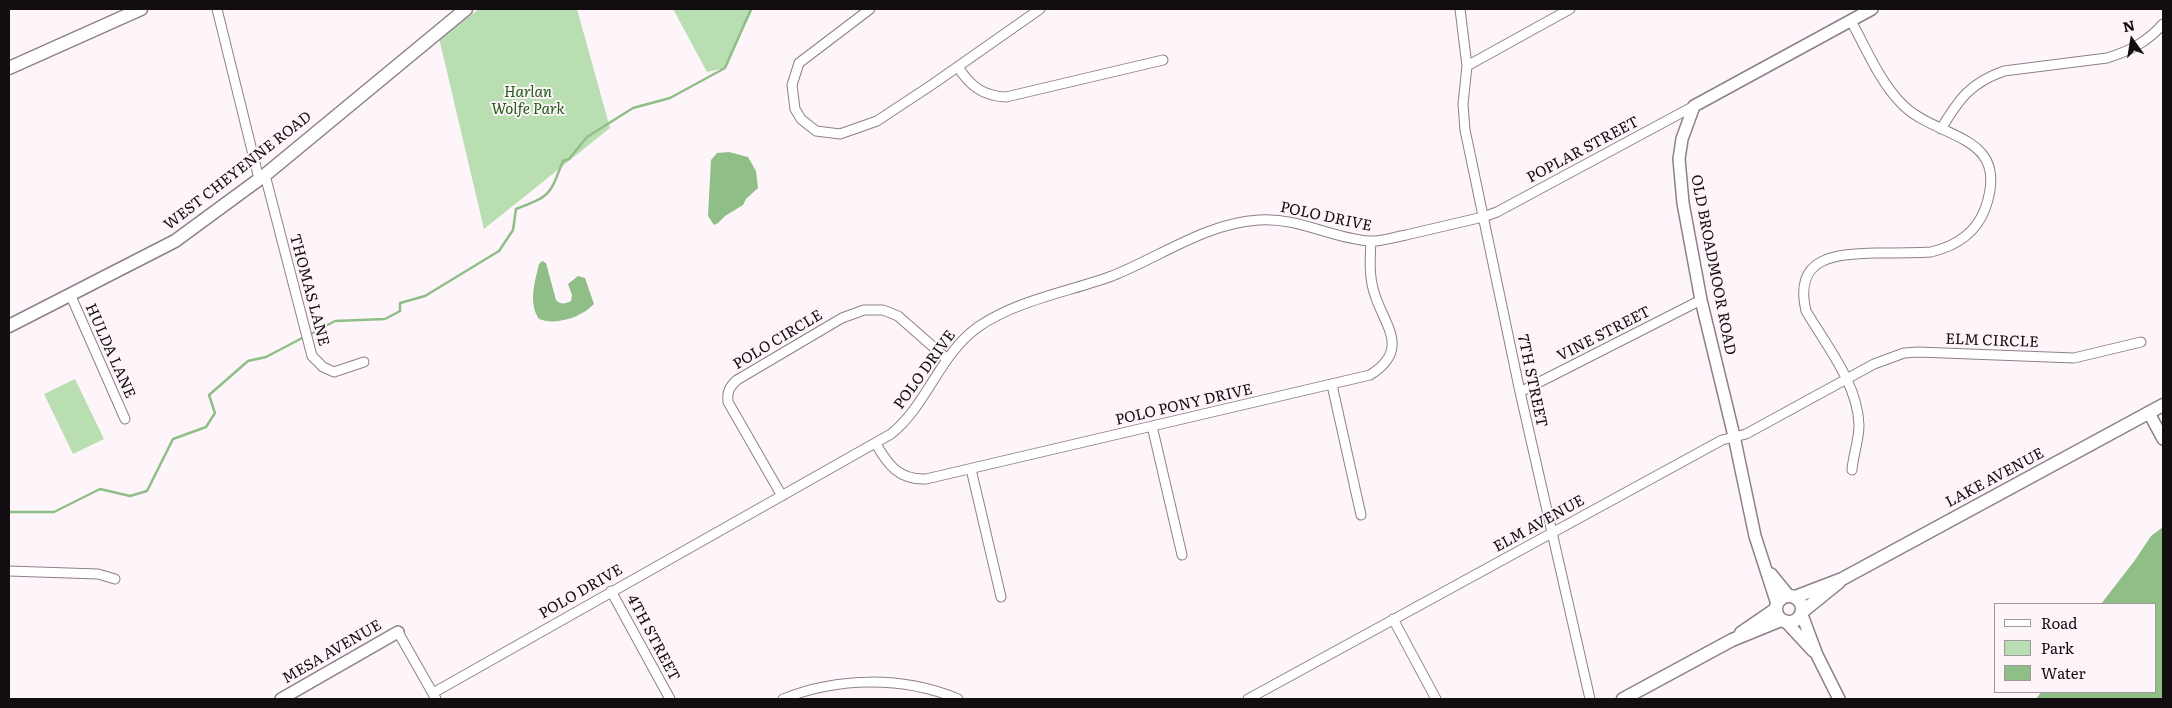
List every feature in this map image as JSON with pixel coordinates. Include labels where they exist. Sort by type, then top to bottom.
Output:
[{"type":"main road","points":[[9,68],[141,9]]},
{"type":"main road","name":"WEST CHEYENNE ROAD","points":[[9,326],[163,248],[262,177],[466,9]]},
{"type":"main road","name":"LAKE AVENUE","points":[[1792,597],[1842,579],[2163,405]]},
{"type":"main road","name":"LAKE AVENUE","points":[[1802,613],[1827,594],[1842,579]]},
{"type":"main road","points":[[1623,699],[1732,640],[1751,624],[1780,614],[1796,621],[1802,613],[1800,602],[1792,597],[1782,598],[1780,614]]},
{"type":"street","name":"THOMAS LANE","points":[[217,9],[312,356],[323,367],[334,372],[364,362]]},
{"type":"street","points":[[870,9],[799,63],[792,85],[793,98],[795,109],[809,126],[828,134],[840,134],[856,130],[896,109],[1040,9]]},
{"type":"street","name":"7TH STREET","points":[[1460,9],[1467,66],[1463,104],[1465,130],[1520,392],[1590,699]]},
{"type":"street","points":[[1467,66],[1570,9]]},
{"type":"street","points":[[1694,106],[1872,9]]},
{"type":"street","points":[[1851,21],[1899,101],[1920,118],[1959,136],[1975,147],[1987,162],[1990,174],[1990,192],[1984,211],[1970,233],[1957,243],[1932,252],[1834,256],[1818,263],[1811,269],[1807,278],[1803,302],[1806,312],[1847,380],[1855,403],[1859,423],[1859,436],[1853,456],[1852,470]]},
{"type":"street","points":[[1941,128],[1966,92],[1990,76],[2004,71],[2107,58],[2143,43],[2163,24]]},
{"type":"street","points":[[958,67],[967,81],[983,93],[1006,97],[1163,60]]},
{"type":"street","name":"POPLAR STREET","points":[[1483,217],[1497,212],[1694,106]]},
{"type":"street","name":"OLD BROADMOOR ROAD","points":[[1694,106],[1682,139],[1679,174],[1701,300],[1734,436],[1755,536],[1767,568],[1780,614],[1817,655]]},
{"type":"street","name":"POLO DRIVE","points":[[434,696],[611,591],[876,444],[898,428],[916,408],[946,359],[969,334],[1004,312],[1113,275],[1209,231],[1234,223],[1288,220],[1370,242],[1483,217]]},
{"type":"street","name":"POLO PONY DRIVE","points":[[876,444],[891,467],[898,473],[916,480],[971,469],[1370,375],[1383,365],[1390,353],[1392,336],[1390,327],[1377,302],[1371,280],[1370,242]]},
{"type":"street","name":"HULDA LANE","points":[[70,294],[125,419]]},
{"type":"street","name":"VINE STREET","points":[[1520,392],[1701,300]]},
{"type":"street","name":"POLO CIRCLE","points":[[782,496],[728,402],[727,393],[730,385],[842,318],[864,310],[882,310],[898,316],[946,359]]},
{"type":"street","name":"ELM CIRCLE","points":[[1847,380],[1874,364],[1904,353],[2074,358],[2141,342]]},
{"type":"street","name":"ELM AVENUE","points":[[1248,699],[1722,440],[1746,434],[1847,380]]},
{"type":"street","points":[[1332,385],[1361,516]]},
{"type":"street","points":[[2149,413],[2163,439]]},
{"type":"street","points":[[1152,426],[1182,555]]},
{"type":"street","points":[[971,469],[1002,597]]},
{"type":"street","name":"OLD BROADMOOR ROAD","points":[[1767,568],[1792,597]]},
{"type":"street","points":[[9,571],[98,574],[116,579]]},
{"type":"street","name":"4TH STREET","points":[[611,591],[670,699]]},
{"type":"street","name":"OLD BROADMOOR ROAD","points":[[1802,613],[1817,655],[1839,699]]},
{"type":"street","points":[[1393,620],[1436,699]]},
{"type":"street","points":[[398,632],[434,696]]},
{"type":"street","name":"MESA AVENUE","points":[[281,699],[398,632]]},
{"type":"street","points":[[782,699],[837,684],[878,682],[924,688],[958,699]]},
{"type":"green space","name":"Harlan Wolfe Park","points":[[479,9],[577,9],[610,128],[484,229],[439,38]]},
{"type":"green space","points":[[673,9],[753,9],[725,68],[707,72]]},
{"type":"green space","points":[[75,379],[104,439],[73,454],[44,394]]},
{"type":"water","points":[[729,152],[748,157],[756,171],[758,188],[746,199],[743,205],[714,225],[708,216],[711,160],[717,153]]},
{"type":"water","points":[[542,261],[546,263],[558,302],[563,304],[571,301],[572,295],[568,284],[578,276],[585,278],[594,304],[583,313],[561,321],[539,319],[534,306],[533,292],[539,264]]},
{"type":"water","points":[[2163,527],[2163,699],[2036,699],[2040,693],[2157,693],[2157,603],[2102,603],[2151,536]]},
{"type":"waterway","points":[[309,335],[335,321],[385,319],[400,311],[400,303],[425,296],[499,251],[513,230],[516,209],[537,201],[548,193],[563,161],[569,159],[587,137],[633,108],[670,98],[725,68],[751,9]]},
{"type":"waterway","points":[[9,512],[54,512],[100,489],[130,496],[147,491],[173,439],[206,427],[215,413],[209,395],[248,361],[266,357],[304,337]]}]
